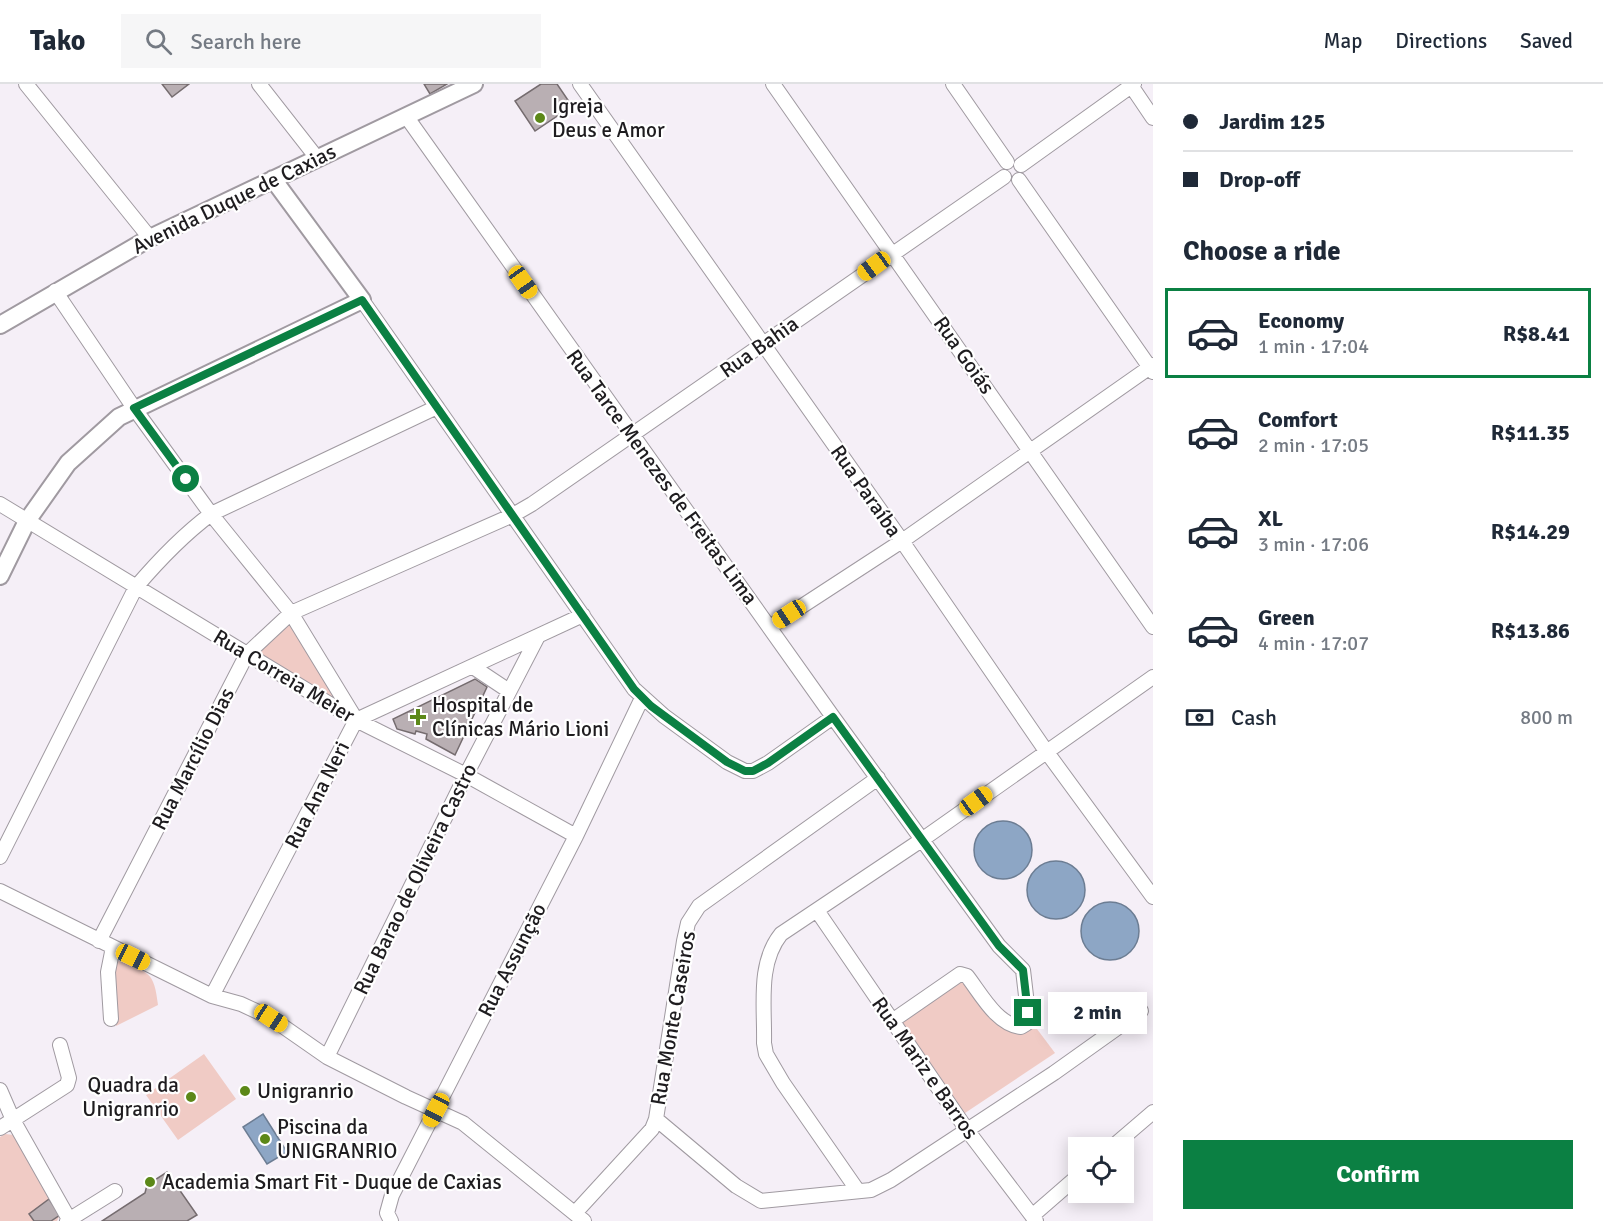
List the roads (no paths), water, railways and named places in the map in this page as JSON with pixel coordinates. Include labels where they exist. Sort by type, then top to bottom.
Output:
[{"type":"main road","name":"Avenida Duque de Caxias","points":[[0,325],[55,291],[150,238],[474,84]]},
{"type":"main road","points":[[0,576],[27,521],[68,464],[119,417],[362,300],[273,179]]},
{"type":"street","points":[[26,84],[150,238]]},
{"type":"street","points":[[260,84],[317,158]]},
{"type":"street","name":"Rua Paraíba","points":[[580,84],[902,541],[1046,751],[1153,897]]},
{"type":"street","name":"Rua Goiás","points":[[773,84],[1153,627]]},
{"type":"street","points":[[953,84],[1007,162]]},
{"type":"street","points":[[1021,165],[1132,85],[1153,118]]},
{"type":"street","name":"Rua Tarce Menezes de Freitas Lima","points":[[406,116],[833,717],[999,946],[1023,970],[1027,1019],[1026,1024],[1021,1027],[1006,1022],[968,976],[960,974],[892,1021]]},
{"type":"street","points":[[1017,161],[1021,165],[1022,176],[1018,180],[1013,182],[1004,177],[1002,171],[1007,162],[1017,161]]},
{"type":"street","name":"Rua Bahia","points":[[513,515],[1004,177]]},
{"type":"street","points":[[770,627],[902,541],[1030,450],[1152,368],[1018,180]]},
{"type":"street","points":[[55,291],[134,408],[211,514],[291,613],[356,720]]},
{"type":"street","points":[[362,300],[642,698],[727,762],[745,771],[753,771],[768,763],[833,717]]},
{"type":"street","points":[[0,856],[136,587],[173,546],[211,514],[437,407]]},
{"type":"street","name":"Rua Correia Meier","points":[[0,504],[356,720],[466,775],[576,836]]},
{"type":"street","name":"Rua Marcílio Dias","points":[[99,940],[247,654],[291,613],[513,515]]},
{"type":"street","name":"Rua Ana Neri","points":[[212,996],[356,720],[583,615]]},
{"type":"street","name":"Rua Barao de Oliveira Castro","points":[[327,1057],[466,775],[537,638]]},
{"type":"street","points":[[473,667],[509,691]]},
{"type":"street","points":[[858,1191],[783,1083],[766,1054],[764,982],[770,951],[781,934],[818,912],[1153,677]]},
{"type":"street","name":"Rua Assunção","points":[[386,1220],[392,1195],[576,836],[642,698]]},
{"type":"street","name":"Rua Monte Caseiros","points":[[580,1217],[652,1130],[656,1119],[684,941],[688,923],[699,906],[878,778]]},
{"type":"street","points":[[0,891],[212,996],[241,1004],[271,1018],[327,1057],[406,1097],[450,1116],[470,1128],[580,1217]]},
{"type":"street","name":"Rua Mariz e Barros","points":[[818,912],[967,1130],[1034,1218]]},
{"type":"street","points":[[111,1019],[108,981],[113,947]]},
{"type":"street","points":[[656,1119],[744,1193],[761,1201],[871,1190],[1054,1073],[1141,1011]]},
{"type":"street","points":[[0,1128],[65,1089],[69,1078],[60,1045]]},
{"type":"street","points":[[0,1090],[13,1120],[69,1221],[115,1191]]},
{"type":"street","points":[[1124,1137],[1153,1112]]},
{"type":"street","points":[[1034,1218],[1068,1186]]},
{"type":"water","points":[[997,821],[1009,821],[1024,829],[1032,844],[1032,856],[1024,871],[1009,879],[997,879],[982,871],[974,856],[974,844],[982,829]]},
{"type":"water","points":[[1050,861],[1062,861],[1077,869],[1085,884],[1085,896],[1077,911],[1062,919],[1050,919],[1035,911],[1027,896],[1027,884],[1035,869]]},
{"type":"water","points":[[1104,902],[1116,902],[1131,910],[1139,925],[1139,937],[1131,952],[1116,960],[1104,960],[1089,952],[1081,937],[1081,925],[1089,910]]},
{"type":"water","name":"Piscina da UNIGRANRIO","points":[[263,1114],[287,1152],[267,1164],[243,1127]]},
{"type":"place","name":"Igreja Deus e Amor","points":[[540,118]]},
{"type":"place","name":"Hospital de Clínicas Mário Lioni","points":[[418,717]]},
{"type":"place","name":"Unigranrio","points":[[245,1091]]},
{"type":"place","name":"Quadra da Unigranrio","points":[[191,1097]]},
{"type":"place","name":"Piscina da UNIGRANRIO","points":[[265,1139]]},
{"type":"place","name":"Academia Smart Fit - Duque de Caxias","points":[[150,1182]]}]
